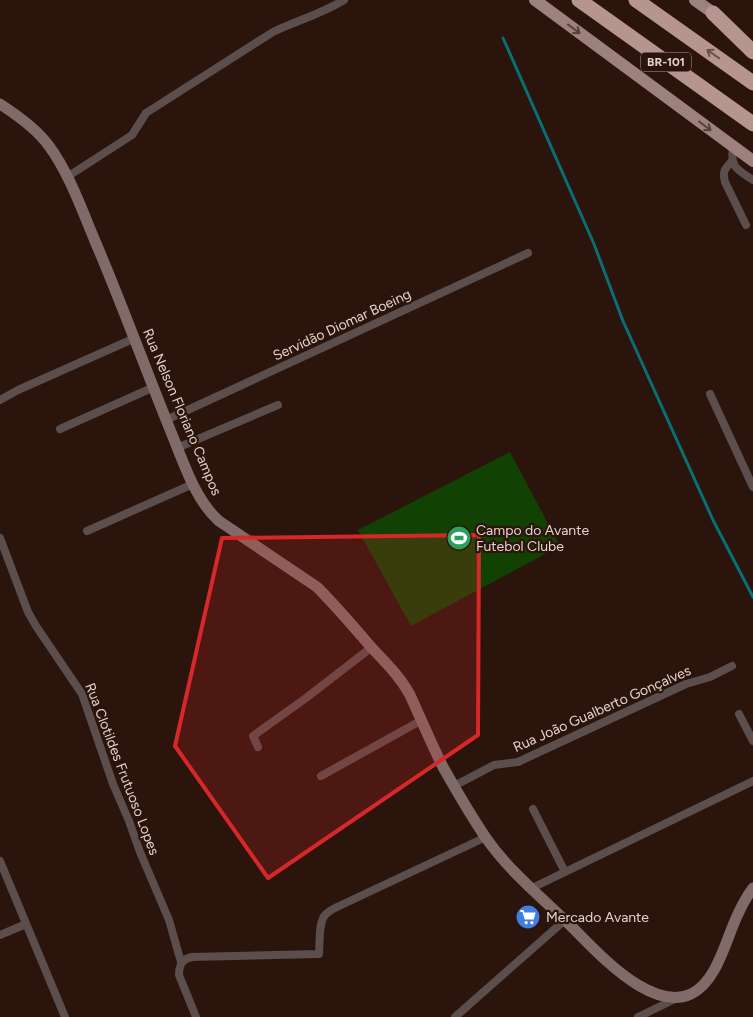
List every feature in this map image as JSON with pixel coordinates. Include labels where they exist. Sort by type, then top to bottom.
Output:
[{"type":"highway","points":[[566,0],[631,37]]},
{"type":"highway","name":"BR-101","points":[[579,0],[753,124]]},
{"type":"highway","name":"BR-101","points":[[636,0],[753,83]]},
{"type":"highway","points":[[713,13],[753,52]]},
{"type":"main road","points":[[535,0],[753,160]]},
{"type":"main road","points":[[695,0],[753,42]]},
{"type":"street","points":[[67,177],[132,135],[146,113],[272,32],[319,14],[344,0]]},
{"type":"street","name":"Rua Nelson Floriano Campos","points":[[0,104],[40,135],[57,157],[91,232],[135,338],[177,448],[201,501],[212,516],[317,587],[387,664],[404,685],[454,786],[486,837],[506,862],[615,968],[652,992],[677,998]]},
{"type":"street","points":[[733,147],[732,161],[723,175],[746,224]]},
{"type":"street","points":[[732,161],[736,167],[753,180]]},
{"type":"street","name":"Servidão Diomar Boeing","points":[[166,420],[528,253]]},
{"type":"street","points":[[0,400],[18,390],[135,338]]},
{"type":"street","points":[[60,429],[154,387]]},
{"type":"street","points":[[710,394],[753,488]]},
{"type":"street","points":[[177,448],[278,405]]},
{"type":"street","points":[[87,531],[193,484]]},
{"type":"street","name":"Rua Clotildes Frutuoso Lopes","points":[[0,538],[28,612],[82,694],[113,784],[169,920],[181,962],[179,975],[196,1017]]},
{"type":"street","points":[[258,747],[253,736],[372,647]]},
{"type":"street","name":"Rua João Gualberto Gonçalves","points":[[454,786],[494,765],[518,762],[686,684],[710,677],[732,666]]},
{"type":"street","points":[[739,714],[753,740]]},
{"type":"street","points":[[321,776],[422,720]]},
{"type":"street","points":[[532,888],[753,780]]},
{"type":"street","points":[[533,808],[565,872]]},
{"type":"street","points":[[181,962],[186,958],[192,957],[320,954],[321,923],[326,913],[486,837]]},
{"type":"street","points":[[0,861],[65,1017]]},
{"type":"street","points":[[638,1017],[677,998],[692,994],[708,980],[738,914],[753,888]]},
{"type":"street","points":[[455,1017],[565,920]]},
{"type":"street","points":[[0,934],[26,924]]},
{"type":"highlighted area","points":[[479,535],[478,735],[268,878],[175,746],[222,538]]},
{"type":"green space","name":"Campo do Avante Futebol Clube","points":[[510,452],[560,546],[411,626],[358,530]]},
{"type":"waterway","points":[[503,38],[594,244],[623,321],[713,520],[753,597]]},
{"type":"place","name":"Campo do Avante Futebol Clube","points":[[459,538]]},
{"type":"place","name":"Mercado Avante","points":[[528,917]]}]
